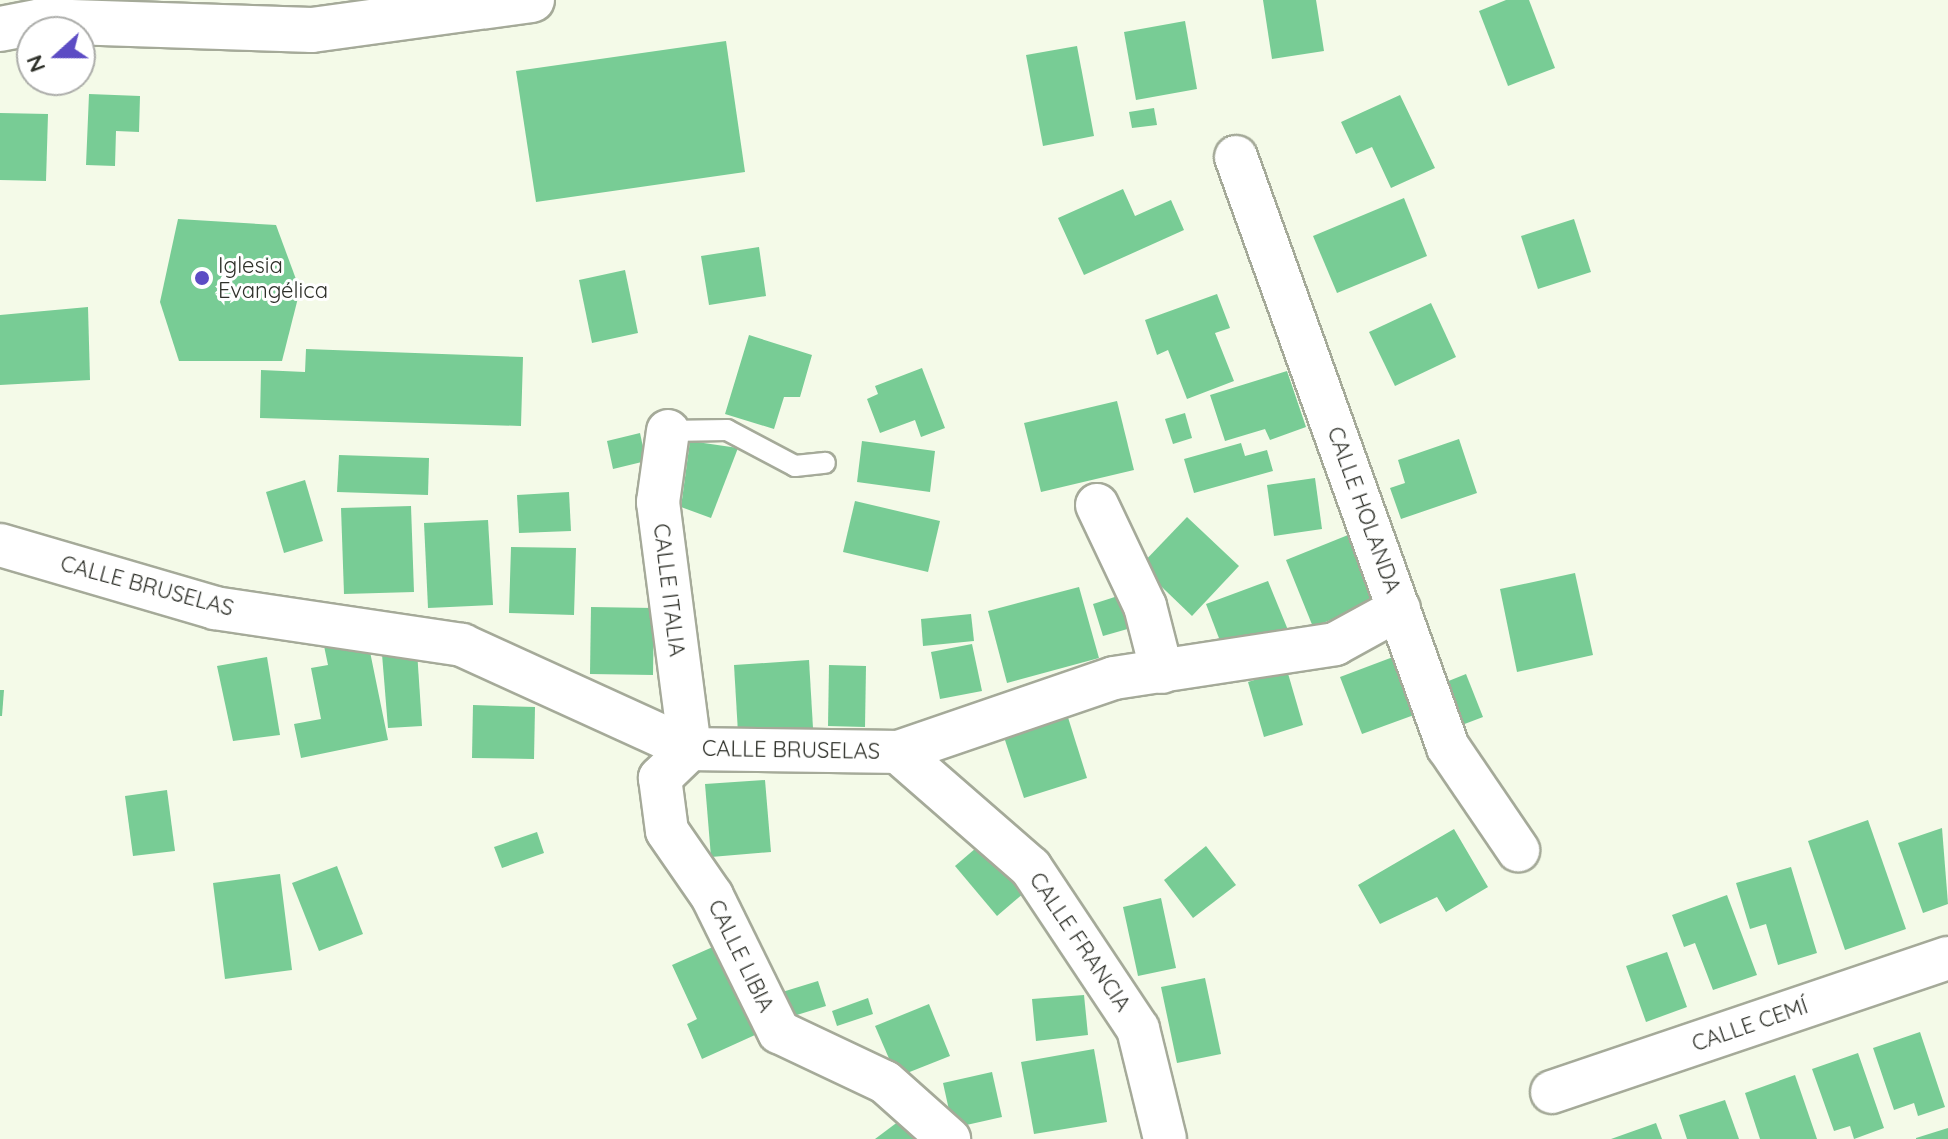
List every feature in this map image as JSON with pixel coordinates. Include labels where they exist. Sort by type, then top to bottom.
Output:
[{"type":"street","points":[[0,8],[7,0]]},
{"type":"street","points":[[0,29],[41,21],[312,30],[532,0]]},
{"type":"street","name":"CALLE HOLANDA","points":[[1236,157],[1448,747],[1518,850]]},
{"type":"street","name":"CALLE ITALIA","points":[[668,431],[658,502],[690,749]]},
{"type":"street","points":[[1097,505],[1145,606],[1162,672]]},
{"type":"street","name":"CALLE BRUSELAS","points":[[0,545],[215,608],[462,645],[690,749],[898,752],[1114,678],[1335,644],[1399,609]]},
{"type":"street","name":"CALLE LIBIA","points":[[690,749],[660,778],[667,831],[712,896],[779,1032],[860,1067],[949,1139]]},
{"type":"street","name":"CALLE FRANCIA","points":[[898,752],[1031,868],[1138,1029],[1165,1139]]},
{"type":"street","name":"CALLE CEMÍ","points":[[1552,1092],[1948,958]]},
{"type":"lane","points":[[668,431],[727,430],[795,466],[825,463]]},
{"type":"building","points":[[1263,0],[1316,0],[1324,51],[1272,59]]},
{"type":"building","points":[[1506,0],[1529,0],[1555,68],[1508,86],[1479,11]]},
{"type":"building","points":[[1185,21],[1197,89],[1136,100],[1124,32]]},
{"type":"building","points":[[726,41],[745,172],[536,202],[516,71]]},
{"type":"building","points":[[1077,46],[1094,136],[1043,146],[1026,55]]},
{"type":"building","points":[[1400,95],[1435,168],[1391,188],[1372,147],[1356,154],[1341,122]]},
{"type":"building","points":[[89,96],[140,96],[139,132],[116,131],[115,166],[86,165]]},
{"type":"building","points":[[1154,108],[1157,125],[1132,128],[1129,112]]},
{"type":"building","points":[[0,113],[48,114],[46,181],[0,180]]},
{"type":"building","points":[[1123,189],[1135,216],[1171,200],[1184,230],[1084,275],[1058,218]]},
{"type":"building","points":[[1404,198],[1427,256],[1337,293],[1313,236]]},
{"type":"building","points":[[178,219],[276,225],[300,290],[282,361],[179,361],[160,302]]},
{"type":"building","points":[[1574,219],[1591,272],[1538,289],[1521,236]]},
{"type":"building","points":[[759,247],[766,296],[709,305],[701,256]]},
{"type":"building","points":[[625,270],[638,333],[592,343],[579,280]]},
{"type":"building","points":[[1217,294],[1230,328],[1215,333],[1234,381],[1187,399],[1168,350],[1157,355],[1145,320]]},
{"type":"building","points":[[1431,303],[1456,357],[1395,386],[1369,332]]},
{"type":"building","points":[[88,307],[90,380],[0,385],[0,315]]},
{"type":"building","points":[[749,335],[812,355],[800,397],[784,397],[774,429],[725,414]]},
{"type":"building","points":[[306,349],[523,357],[521,426],[260,418],[261,370],[305,372]]},
{"type":"building","points":[[922,368],[945,428],[921,437],[915,420],[880,433],[867,399],[878,394],[875,386]]},
{"type":"building","points":[[1287,371],[1306,427],[1270,440],[1265,429],[1225,441],[1210,395]]},
{"type":"building","points":[[1117,401],[1134,470],[1041,492],[1024,423]]},
{"type":"building","points":[[1185,413],[1192,438],[1173,444],[1165,419]]},
{"type":"building","points":[[640,433],[646,461],[613,469],[607,441]]},
{"type":"building","points":[[1459,439],[1477,493],[1401,519],[1390,488],[1405,483],[1398,460]]},
{"type":"building","points":[[690,441],[738,448],[711,518],[681,507]]},
{"type":"building","points":[[862,441],[935,451],[930,492],[857,482]]},
{"type":"building","points":[[1241,443],[1245,456],[1267,450],[1273,471],[1194,493],[1184,459]]},
{"type":"building","points":[[339,455],[429,458],[428,495],[337,492]]},
{"type":"building","points":[[1315,478],[1322,529],[1274,536],[1267,485]]},
{"type":"building","points":[[305,480],[323,541],[284,553],[266,492]]},
{"type":"building","points":[[569,492],[571,531],[519,533],[517,495]]},
{"type":"building","points":[[855,501],[940,521],[928,572],[843,552]]},
{"type":"building","points":[[411,506],[414,592],[344,594],[341,508]]},
{"type":"building","points":[[1187,517],[1239,566],[1192,616],[1140,566]]},
{"type":"building","points":[[488,520],[493,605],[428,608],[424,523]]},
{"type":"building","points":[[1348,535],[1375,602],[1313,627],[1286,560]]},
{"type":"building","points":[[511,547],[576,548],[574,615],[509,613]]},
{"type":"building","points":[[1575,573],[1593,655],[1517,672],[1500,589]]},
{"type":"building","points":[[1268,581],[1288,630],[1225,654],[1206,604]]},
{"type":"building","points":[[1079,587],[1099,658],[1007,683],[988,611]]},
{"type":"building","points":[[1121,595],[1131,628],[1103,636],[1093,604]]},
{"type":"building","points":[[591,607],[654,608],[653,675],[590,674]]},
{"type":"building","points":[[971,614],[974,641],[923,646],[921,619]]},
{"type":"building","points":[[367,637],[388,740],[301,758],[294,724],[321,719],[311,668],[328,665],[324,646]]},
{"type":"building","points":[[972,644],[982,691],[940,699],[931,652]]},
{"type":"building","points":[[417,651],[422,726],[388,728],[382,654]]},
{"type":"building","points":[[267,657],[280,735],[233,741],[217,666]]},
{"type":"building","points":[[1393,657],[1414,715],[1362,734],[1340,677]]},
{"type":"building","points":[[809,660],[813,728],[738,733],[734,665]]},
{"type":"building","points":[[829,665],[866,666],[865,727],[828,726]]},
{"type":"building","points":[[1287,670],[1303,725],[1264,737],[1248,682]]},
{"type":"building","points":[[1466,674],[1483,717],[1454,728],[1436,686]]},
{"type":"building","points":[[0,690],[4,690],[2,716],[0,716]]},
{"type":"building","points":[[473,705],[535,707],[534,759],[472,758]]},
{"type":"building","points":[[1066,711],[1087,778],[1024,798],[1002,731]]},
{"type":"building","points":[[765,780],[771,852],[711,857],[705,784]]},
{"type":"building","points":[[167,790],[175,851],[133,856],[125,796]]},
{"type":"building","points":[[1868,820],[1906,929],[1845,950],[1808,841]]},
{"type":"building","points":[[1942,828],[1948,904],[1923,913],[1898,843]]},
{"type":"building","points":[[1454,829],[1488,887],[1446,912],[1437,897],[1380,924],[1358,885]]},
{"type":"building","points":[[537,832],[544,853],[502,868],[494,847]]},
{"type":"building","points":[[983,842],[1024,893],[997,916],[955,866]]},
{"type":"building","points":[[1206,846],[1236,885],[1193,918],[1164,880]]},
{"type":"building","points":[[337,866],[363,934],[319,951],[292,883]]},
{"type":"building","points":[[1791,867],[1817,953],[1778,965],[1766,924],[1750,929],[1736,883]]},
{"type":"building","points":[[280,874],[292,970],[225,979],[213,883]]},
{"type":"building","points":[[1727,895],[1757,975],[1713,990],[1695,943],[1684,947],[1672,915]]},
{"type":"building","points":[[1161,898],[1176,968],[1138,976],[1123,907]]},
{"type":"building","points":[[724,942],[741,979],[731,983],[755,1035],[702,1059],[687,1024],[697,1019],[672,965]]},
{"type":"building","points":[[1667,952],[1687,1007],[1646,1022],[1626,966]]},
{"type":"building","points":[[1205,978],[1221,1054],[1177,1063],[1161,987]]},
{"type":"building","points":[[818,981],[826,1006],[787,1018],[779,993]]},
{"type":"building","points":[[1084,995],[1088,1035],[1036,1041],[1032,999]]},
{"type":"building","points":[[868,998],[873,1014],[837,1026],[832,1011]]},
{"type":"building","points":[[929,1004],[950,1056],[897,1077],[875,1026]]},
{"type":"building","points":[[1920,1032],[1945,1107],[1918,1116],[1914,1103],[1894,1110],[1873,1048]]},
{"type":"building","points":[[1094,1049],[1107,1122],[1034,1134],[1021,1062]]},
{"type":"building","points":[[1858,1053],[1884,1128],[1854,1139],[1850,1126],[1834,1131],[1812,1069]]},
{"type":"building","points":[[992,1072],[1002,1117],[953,1128],[943,1083]]},
{"type":"building","points":[[1795,1075],[1817,1139],[1760,1139],[1745,1093]]},
{"type":"building","points":[[1725,1100],[1739,1139],[1687,1139],[1679,1115]]},
{"type":"building","points":[[903,1118],[919,1139],[875,1139]]},
{"type":"building","points":[[1656,1123],[1662,1139],[1611,1139]]},
{"type":"building","points":[[1948,1128],[1948,1139],[1916,1139],[1916,1138]]},
{"type":"place","name":"Iglesia Evangélica","points":[[202,278]]}]
